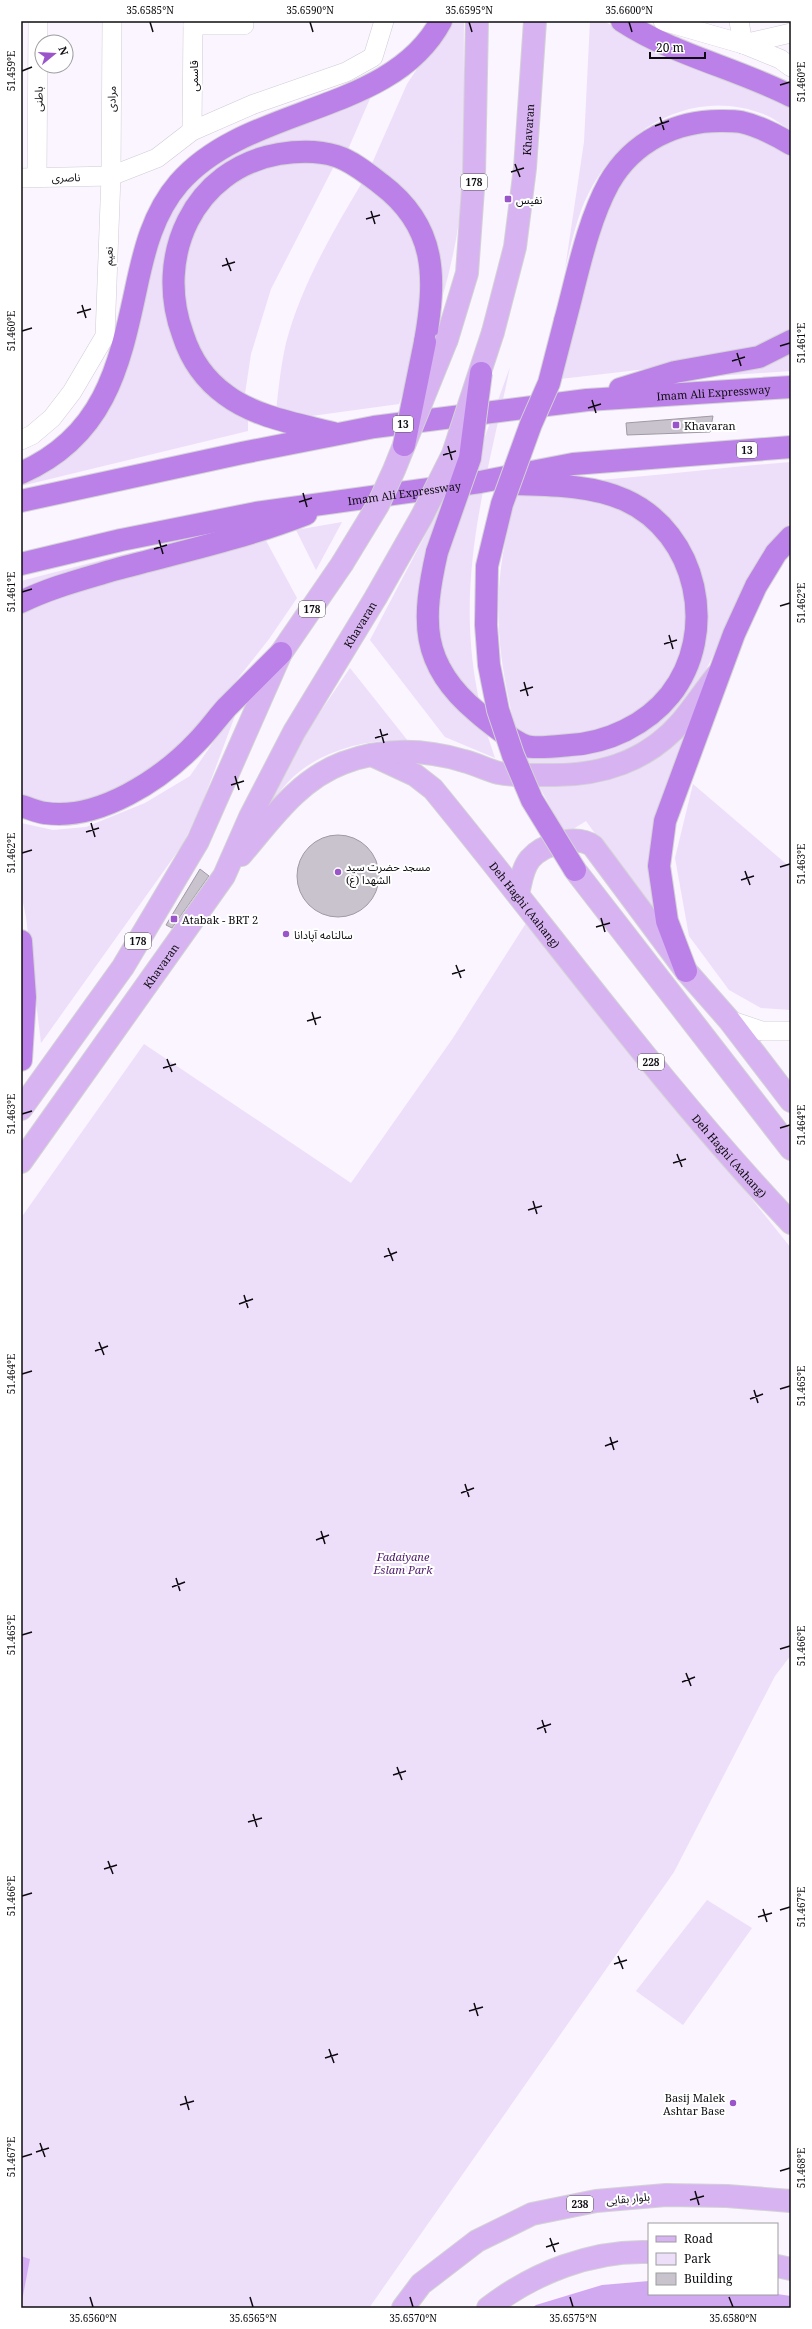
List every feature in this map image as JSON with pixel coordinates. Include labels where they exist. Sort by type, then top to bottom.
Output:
[{"type":"highway","points":[[21,473],[54,455],[83,429],[97,410],[111,379],[150,231],[162,206],[179,182],[204,160],[258,129],[370,87],[418,53],[441,21]]},
{"type":"highway","points":[[622,21],[639,32],[704,60],[754,78],[791,96]]},
{"type":"highway","points":[[575,870],[532,800],[513,756],[498,710],[489,665],[486,625],[487,566],[502,504],[532,424],[549,384],[581,259],[600,204],[610,182],[627,159],[643,145],[663,132],[706,121],[741,122],[775,134],[791,144]]},
{"type":"highway","points":[[336,434],[276,418],[227,396],[212,384],[190,354],[177,316],[172,270],[181,235],[188,220],[219,182],[242,167],[269,156],[297,151],[337,156],[366,173],[388,189],[406,207],[420,230],[429,254],[432,280],[432,302],[404,445]]},
{"type":"highway","points":[[587,400],[675,372],[759,357],[791,341]]},
{"type":"highway","points":[[480,482],[561,487],[604,493],[625,500],[645,512],[666,530],[681,553],[691,576],[698,618],[693,641],[680,679],[670,695],[656,710],[638,723],[615,735],[581,745],[526,746],[482,717],[462,700],[442,674],[428,633],[426,612],[428,594],[437,552],[470,458],[481,373]]},
{"type":"highway","name":"Imam Ali Expressway","points":[[21,501],[234,454],[374,427],[587,400],[791,387]]},
{"type":"highway","name":"Imam Ali Expressway","points":[[21,564],[121,540],[256,513],[480,482],[573,464],[791,447]]},
{"type":"highway","points":[[21,602],[54,588],[84,579],[262,531],[338,502]]},
{"type":"highway","points":[[686,971],[668,921],[659,866],[665,820],[718,674],[756,586],[776,553],[791,537]]},
{"type":"highway","points":[[21,806],[45,813],[74,812],[114,802],[134,791],[170,767],[197,742],[226,708],[282,653]]},
{"type":"highway","points":[[21,941],[25,997],[21,1060]]},
{"type":"main road","name":"178","points":[[21,1109],[123,967],[198,841],[282,653],[342,564],[378,505],[394,470],[447,340],[467,273],[474,174],[477,21]]},
{"type":"main road","name":"Khavaran","points":[[21,1162],[224,876],[250,817],[294,732],[376,597],[422,516],[453,454],[481,373],[515,247],[525,168],[535,21]]},
{"type":"main road","points":[[224,876],[287,801],[302,787],[342,763],[372,755],[413,751],[464,761],[500,773],[569,775],[602,771],[642,755],[664,739],[682,721],[718,674]]},
{"type":"main road","name":"Deh Haghi (Aahang)","points":[[372,755],[415,776],[434,789],[518,894],[587,985],[726,1153],[791,1223]]},
{"type":"main road","points":[[518,894],[524,870],[531,859],[543,849],[566,842],[586,841],[593,846],[686,971],[729,1020],[791,1101]]},
{"type":"main road","points":[[575,870],[791,1148]]},
{"type":"main road","name":"بلوار بقایی","points":[[403,2308],[421,2284],[477,2241],[532,2214],[596,2201],[666,2195],[727,2196],[791,2201]]},
{"type":"main road","points":[[488,2308],[508,2293],[548,2272],[592,2256],[648,2252]]},
{"type":"main road","points":[[778,2259],[791,2260]]},
{"type":"main road","points":[[778,2266],[791,2269]]},
{"type":"street","name":"باطنی","points":[[29,178],[38,21]]},
{"type":"street","name":"مرادی","points":[[110,176],[112,21]]},
{"type":"street","points":[[110,176],[157,158],[192,131],[254,104],[346,72],[373,57],[384,21]]},
{"type":"street","points":[[663,21],[743,44],[780,59],[791,67]]},
{"type":"street","points":[[739,21],[743,44]]},
{"type":"street","points":[[193,23],[244,25]]},
{"type":"street","name":"قاسمی","points":[[192,131],[193,23]]},
{"type":"street","points":[[743,44],[791,33]]},
{"type":"street","name":"ناصری","points":[[29,178],[110,176]]},
{"type":"street","name":"نعیم","points":[[21,440],[32,435],[52,418],[72,392],[105,336],[110,176]]},
{"type":"street","points":[[729,1020],[762,1031],[791,1031]]},
{"type":"green space","points":[[449,21],[464,21],[463,186],[451,264],[429,340],[441,277],[370,168],[407,84]]},
{"type":"green space","points":[[590,21],[604,21],[633,39],[784,104],[791,109],[791,131],[768,116],[742,108],[716,106],[692,109],[668,116],[646,128],[625,144],[608,163],[593,185],[579,215],[565,269],[584,142]]},
{"type":"green space","points":[[372,94],[346,154],[331,148],[205,182],[169,315],[248,417],[248,431],[21,486],[21,479],[47,468],[135,334],[160,239],[166,221],[178,198],[228,153]]},
{"type":"green space","points":[[707,130],[742,132],[791,153],[791,330],[765,346],[681,365],[560,379],[601,222],[616,187],[647,153],[672,140]]},
{"type":"green space","points":[[306,158],[334,166],[271,289],[251,354],[244,400],[206,367],[179,297],[193,228],[215,195],[246,174]]},
{"type":"green space","points":[[363,181],[403,213],[426,273],[410,372],[399,404],[275,421],[282,362],[292,322],[319,259],[340,219]]},
{"type":"green space","points":[[791,349],[791,371],[670,379]]},
{"type":"green space","points":[[510,367],[482,496],[475,537],[471,578],[470,620],[473,664],[481,709],[441,654],[435,595],[469,481]]},
{"type":"green space","points":[[791,462],[791,522],[777,536],[749,576],[740,593],[714,654],[692,693],[679,709],[665,724],[649,737],[631,748],[611,756],[582,765],[529,765],[523,752],[589,751],[694,666],[675,532],[568,482]]},
{"type":"green space","points":[[459,471],[419,612],[486,731],[495,758],[445,737],[370,640]]},
{"type":"green space","points":[[518,490],[595,496],[630,510],[664,542],[685,589],[688,637],[672,676],[646,707],[608,729],[553,739],[517,736],[504,671],[498,613],[499,584],[503,555]]},
{"type":"green space","points":[[342,522],[316,570],[296,530]]},
{"type":"green space","points":[[260,526],[21,592],[21,581],[129,553]]},
{"type":"green space","points":[[264,537],[297,598],[269,639],[210,714],[177,749],[138,781],[77,805],[21,800],[21,612],[98,583]]},
{"type":"green space","points":[[350,668],[408,741],[362,744],[332,753],[318,760],[305,768],[287,783],[252,835],[306,733]]},
{"type":"green space","points":[[239,705],[202,804],[183,844],[41,1043],[26,917],[21,893],[21,823],[53,830],[86,827],[145,803],[190,776]]},
{"type":"green space","points":[[698,712],[660,805],[657,918],[586,821],[565,834],[538,784],[573,783]]},
{"type":"green space","points":[[693,784],[791,868],[791,1010],[761,1008],[729,990],[689,936],[675,858]]},
{"type":"green space","name":"Fadaiyane Eslam Park","points":[[528,920],[791,1248],[791,1655],[775,1676],[674,1872],[369,2308],[21,2308],[21,1218],[144,1044],[351,1183],[453,1038]]},
{"type":"green space","points":[[707,1900],[752,1928],[683,2025],[636,1991]]},
{"type":"shaded area","points":[[21,2256],[30,2259],[21,2306]]},
{"type":"shaded area","points":[[648,2281],[648,2295],[778,2294],[791,2296],[791,2308],[532,2308],[536,2305],[602,2285]]},
{"type":"building","points":[[713,416],[710,432],[627,435],[626,423]]},
{"type":"building","name":"مسجد حضرت سید الشهدا (ع)","points":[[330,835],[346,835],[361,842],[372,853],[379,868],[379,884],[376,892],[367,905],[354,914],[346,917],[330,917],[315,910],[304,899],[297,884],[297,868],[304,853],[315,842]]},
{"type":"building","points":[[200,869],[209,876],[172,928],[166,925]]},
{"type":"place","name":"نفیس","points":[[508,199]]},
{"type":"place","name":"Khavaran","points":[[676,425]]},
{"type":"place","name":"مسجد حضرت سید الشهدا (ع)","points":[[338,872]]},
{"type":"place","name":"Atabak - BRT 2","points":[[174,919]]},
{"type":"place","name":"سالنامه آپادانا","points":[[286,934]]},
{"type":"place","name":"Basij Malek Ashtar Base","points":[[733,2103]]}]
